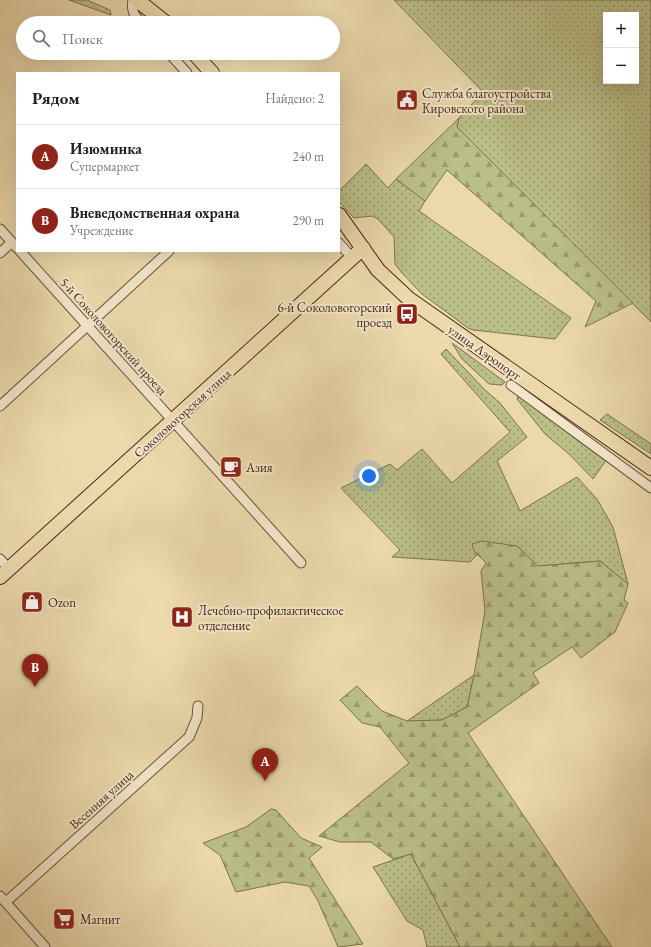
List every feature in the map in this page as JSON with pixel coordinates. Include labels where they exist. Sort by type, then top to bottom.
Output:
[{"type":"main road","points":[[137,0],[157,16]]},
{"type":"main road","points":[[200,60],[211,72]]},
{"type":"main road","name":"улица Аэропорт","points":[[340,216],[378,270],[409,299],[651,468]]},
{"type":"main road","name":"Соколовогорская улица","points":[[3,568],[174,421],[363,248]]},
{"type":"street","points":[[133,0],[131,8],[134,16]]},
{"type":"street","points":[[175,60],[186,72]]},
{"type":"street","points":[[0,229],[14,245],[0,253]]},
{"type":"street","points":[[340,244],[352,258]]},
{"type":"street","name":"5-й Соколовогорский проезд","points":[[21,252],[301,563]]},
{"type":"street","points":[[0,406],[167,252]]},
{"type":"street","points":[[512,385],[651,488]]},
{"type":"street","name":"Весенняя улица","points":[[3,899],[189,737],[197,718],[198,706]]},
{"type":"street","points":[[3,899],[45,947]]},
{"type":"green space","points":[[69,0],[87,0],[110,10],[111,15]]},
{"type":"green space","points":[[394,0],[651,0],[651,322],[457,127],[459,118],[483,92]]},
{"type":"green space","points":[[459,118],[457,127],[633,303],[585,327],[596,301],[447,170],[425,201],[396,179]]},
{"type":"green space","points":[[366,164],[388,188],[396,179],[425,201],[419,211],[571,318],[555,339],[473,330],[468,328],[422,294],[402,273],[395,264],[394,237],[378,219],[372,216],[354,218],[340,203],[340,190]]},
{"type":"green space","points":[[452,343],[505,382],[502,385],[489,384],[462,359]]},
{"type":"green space","points":[[446,349],[485,390],[500,403],[527,437],[497,461],[520,511],[577,477],[597,499],[613,527],[628,584],[600,561],[538,566],[517,546],[474,551],[477,555],[470,562],[392,557],[400,550],[341,488],[390,464],[397,470],[422,449],[452,483],[510,432],[441,354]]},
{"type":"green space","points":[[519,394],[607,459],[593,479],[569,454],[545,434],[517,399]]},
{"type":"green space","points":[[607,414],[651,444],[651,454],[600,420]]},
{"type":"green space","points":[[482,541],[517,546],[538,566],[600,561],[628,584],[624,600],[628,603],[615,632],[581,658],[572,647],[533,673],[539,683],[468,733],[612,947],[460,947],[411,854],[393,859],[371,842],[340,842],[319,836],[409,763],[380,727],[362,723],[340,700],[357,686],[382,711],[407,721],[442,720],[467,707],[485,611],[481,571],[486,563],[474,551],[472,544]]},
{"type":"green space","points":[[474,675],[467,707],[442,720],[407,721]]},
{"type":"green space","points":[[271,809],[276,810],[301,838],[322,847],[309,858],[363,944],[338,947],[318,901],[309,886],[285,882],[236,892],[220,855],[203,843],[246,827]]},
{"type":"green space","points":[[411,854],[460,947],[427,947],[423,930],[407,921],[373,867]]},
{"type":"place","name":"Служба благоустройства Кировского района","points":[[407,100]]},
{"type":"place","name":"6-й Соколовогорский проезд","points":[[407,314]]},
{"type":"place","name":"Азия","points":[[231,467]]},
{"type":"place","name":"Ozon","points":[[32,602]]},
{"type":"place","name":"Лечебно-профилактическое отделение","points":[[182,617]]},
{"type":"place","name":"Вневедомственная охрана","points":[[35,687]]},
{"type":"place","name":"Изюминка","points":[[265,781]]},
{"type":"place","name":"Магнит","points":[[64,919]]}]
